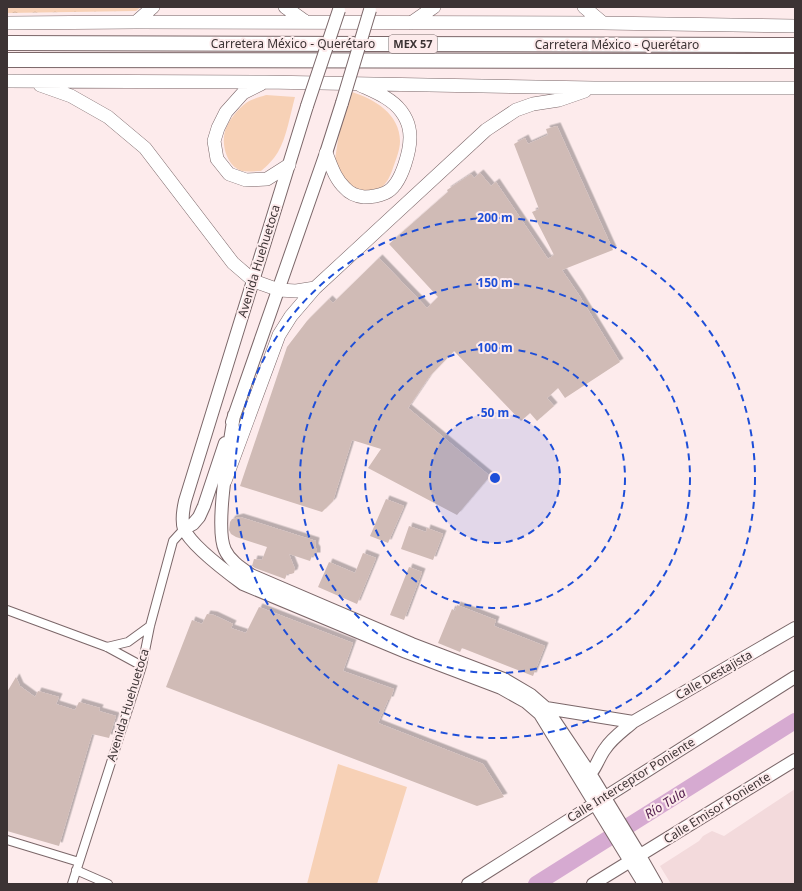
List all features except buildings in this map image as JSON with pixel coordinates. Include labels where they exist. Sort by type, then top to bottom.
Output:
[{"type":"highway","name":"Carretera México - Querétaro","points":[[7,43],[795,46]]},
{"type":"highway","name":"Carretera México - Querétaro","points":[[7,60],[795,61]]},
{"type":"main road","points":[[136,22],[153,7]]},
{"type":"main road","points":[[285,7],[306,22]]},
{"type":"main road","points":[[411,23],[434,7]]},
{"type":"main road","points":[[584,7],[603,23]]},
{"type":"main road","points":[[370,8],[326,153],[234,415],[204,506],[199,517],[193,524],[184,529],[192,540],[225,571],[243,584],[409,648]]},
{"type":"main road","name":"Avenida Huehuetoca","points":[[184,529],[182,517],[186,501],[224,374],[339,9]]},
{"type":"main road","points":[[7,23],[603,23],[795,26]]},
{"type":"main road","points":[[7,81],[264,82],[594,88],[795,88]]},
{"type":"main road","points":[[29,81],[71,96],[108,117],[145,148],[232,263],[254,281],[279,290],[296,291],[315,288]]},
{"type":"main road","points":[[264,82],[243,93],[226,112],[218,128],[214,141],[218,159],[229,174],[246,180],[267,179],[289,165]]},
{"type":"main road","points":[[326,153],[336,176],[345,188],[356,196],[371,197],[386,193],[397,182],[406,162],[410,145],[409,127],[401,112],[388,99],[357,84]]},
{"type":"main road","points":[[225,481],[279,335],[291,316],[315,288],[486,130],[504,117],[516,110],[533,104],[559,100],[594,88]]},
{"type":"main road","points":[[234,415],[220,531],[224,549],[233,562],[251,575],[409,648],[501,688],[543,711],[634,722]]},
{"type":"main road","name":"Calle Destajista","points":[[586,778],[605,748],[634,722],[795,628]]},
{"type":"main road","name":"Calle Interceptor Poniente","points":[[468,884],[601,805],[795,677]]},
{"type":"main road","points":[[543,711],[633,855],[656,884]]},
{"type":"main road","name":"Calle Emisor Poniente","points":[[592,884],[633,855],[795,760]]},
{"type":"main road","points":[[633,855],[644,884]]},
{"type":"street","name":"Avenida Huehuetoca","points":[[72,884],[142,666],[150,626],[173,541],[184,529]]},
{"type":"street","points":[[7,610],[107,647],[142,666]]},
{"type":"street","points":[[107,647],[128,642],[150,626]]},
{"type":"street","points":[[7,840],[78,866],[108,884]]},
{"type":"shaded area","points":[[795,789],[795,884],[671,884],[660,866],[712,831],[724,836]]},
{"type":"green space","points":[[7,7],[141,7],[136,11],[7,13]]},
{"type":"green space","points":[[352,92],[377,103],[391,115],[399,131],[400,141],[397,158],[390,175],[387,182],[379,190],[373,192],[353,191],[334,166],[339,133]]},
{"type":"green space","points":[[266,95],[295,97],[286,132],[278,152],[261,171],[242,171],[232,165],[226,154],[224,137],[226,127],[231,119],[246,103]]},
{"type":"green space","points":[[338,764],[407,787],[377,884],[307,884]]},
{"type":"waterway","name":"Río Tula","points":[[536,884],[795,721]]}]
